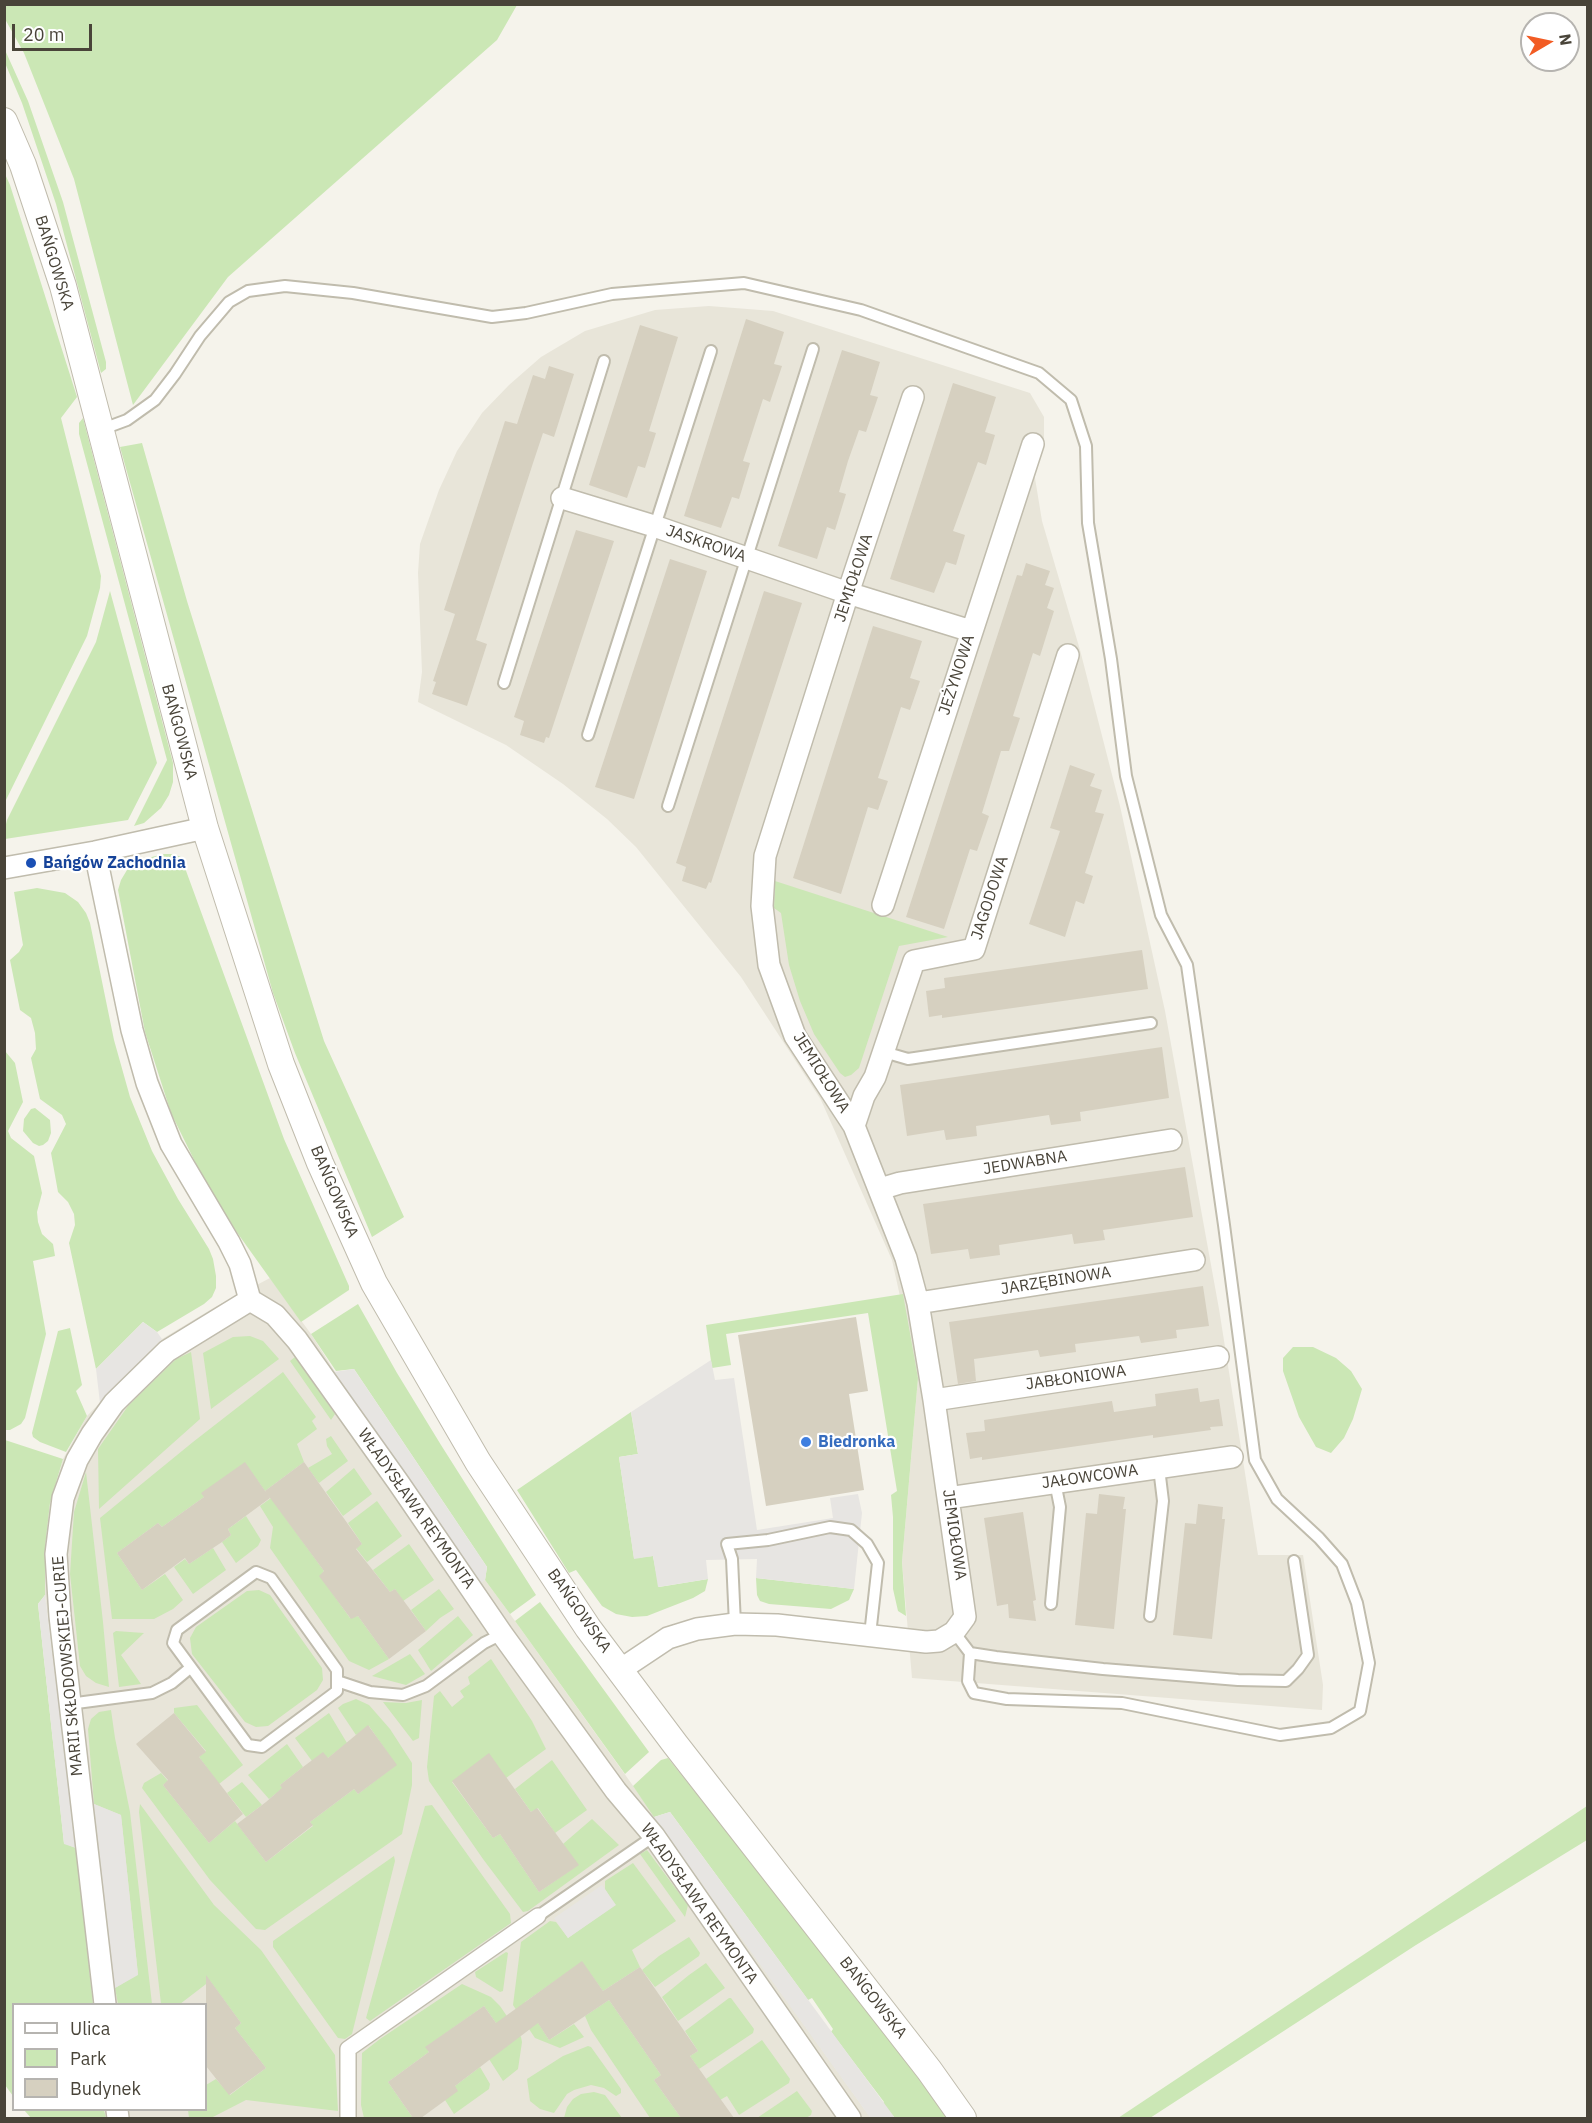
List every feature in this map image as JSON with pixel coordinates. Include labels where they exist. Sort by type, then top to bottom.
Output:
[{"type":"street","name":"BAŃGOWSKA","points":[[4,121],[23,165],[63,286],[205,828],[281,1064],[321,1163],[374,1283],[478,1462],[588,1628],[675,1744],[929,2070],[963,2118]]},
{"type":"street","name":"JEMIOŁOWA","points":[[913,397],[765,856],[762,906],[769,965],[795,1036],[854,1126],[906,1258],[918,1303],[965,1617],[947,1637]]},
{"type":"street","name":"JEŻYNOWA","points":[[883,905],[1033,444]]},
{"type":"street","name":"JASKROWA","points":[[562,498],[654,526],[848,593],[971,631]]},
{"type":"street","name":"JAGODOWA","points":[[854,1126],[864,1096],[875,1077],[914,961],[974,949],[1068,655]]},
{"type":"street","points":[[4,868],[95,852],[205,828]]},
{"type":"street","points":[[95,852],[132,1030],[147,1083],[171,1144],[240,1264],[250,1300]]},
{"type":"street","name":"JEDWABNA","points":[[880,1189],[900,1183],[1171,1140]]},
{"type":"street","name":"JARZĘBINOWA","points":[[918,1303],[1194,1260]]},
{"type":"street","name":"WŁADYSŁAWA REYMONTA","points":[[250,1300],[275,1315],[297,1340],[502,1634],[616,1791],[654,1836],[849,2118]]},
{"type":"street","name":"MARII SKŁODOWSKIEJ-CURIE","points":[[105,2003],[60,1616],[56,1554],[63,1498],[76,1460],[114,1403],[167,1351],[250,1300]]},
{"type":"street","name":"JABŁONIOWA","points":[[934,1400],[1218,1357]]},
{"type":"street","name":"JAŁOWCOWA","points":[[948,1498],[1232,1457]]},
{"type":"street","points":[[620,1670],[675,1635],[697,1629],[735,1624],[777,1625],[926,1642],[947,1637]]},
{"type":"street","points":[[348,2118],[348,2049],[538,1916]]},
{"type":"lane","points":[[100,430],[127,420],[155,400],[175,375],[200,336],[229,302],[248,291],[285,286],[353,293],[492,317],[526,313],[612,294],[744,284],[861,310],[1039,373],[1071,400],[1086,446],[1088,523],[1111,659],[1126,776],[1161,915],[1187,965],[1255,1460],[1277,1499],[1319,1538],[1342,1564],[1358,1603],[1369,1663],[1360,1711],[1331,1728],[1280,1735],[1122,1703],[1006,1699],[974,1693],[968,1681],[970,1653]]},
{"type":"lane","points":[[668,806],[813,349]]},
{"type":"lane","points":[[588,735],[711,351]]},
{"type":"lane","points":[[504,683],[604,361]]},
{"type":"lane","points":[[884,1052],[908,1059],[1151,1023]]},
{"type":"lane","points":[[1150,1616],[1163,1501],[1159,1468]]},
{"type":"lane","points":[[1051,1604],[1060,1507],[1055,1482]]},
{"type":"lane","points":[[735,1624],[732,1559],[727,1544],[768,1540],[830,1527],[851,1530],[867,1544],[878,1563],[870,1635]]},
{"type":"lane","points":[[947,1637],[970,1653],[1103,1669],[1238,1680],[1286,1681],[1308,1655],[1294,1562]]},
{"type":"lane","points":[[256,1572],[271,1578],[337,1670],[337,1681],[337,1691],[262,1748],[248,1745],[173,1643],[177,1630],[256,1572]]},
{"type":"lane","points":[[337,1681],[370,1692],[403,1695],[426,1686],[484,1643],[502,1634]]},
{"type":"lane","points":[[69,1704],[152,1693],[172,1683],[190,1668]]},
{"type":"lane","points":[[538,1916],[654,1836]]},
{"type":"shaded area","points":[[709,306],[773,311],[1030,393],[1044,417],[1044,442],[1034,472],[1042,521],[1080,650],[1120,806],[1165,1011],[1219,1309],[1258,1555],[1303,1555],[1323,1685],[1322,1710],[912,1678],[902,1562],[918,1378],[892,1260],[821,1100],[741,977],[636,847],[607,819],[563,784],[506,745],[418,702],[422,672],[418,573],[420,544],[439,490],[457,451],[482,413],[541,357],[585,331],[655,310]]},
{"type":"shaded area","points":[[270,1278],[311,1334],[479,1584],[485,1580],[510,1614],[871,2118],[106,2118],[104,2111],[207,2111],[207,2003],[93,2003],[45,1595],[45,1547],[50,1503],[63,1459],[87,1416],[162,1339]]},
{"type":"shaded area","points":[[143,1322],[157,1332],[162,1339],[100,1403],[96,1369]]},
{"type":"shaded area","points":[[711,1360],[715,1380],[734,1378],[757,1530],[833,1518],[830,1498],[858,1494],[862,1513],[854,1589],[756,1578],[757,1559],[706,1560],[708,1579],[658,1587],[653,1556],[634,1559],[619,1457],[638,1454],[631,1412]]},
{"type":"shaded area","points":[[354,1369],[487,1567],[485,1580],[479,1585],[334,1372]]},
{"type":"shaded area","points":[[45,1595],[76,1848],[64,1844],[38,1604]]},
{"type":"shaded area","points":[[94,1804],[121,1815],[138,1975],[115,1988]]},
{"type":"shaded area","points":[[670,1812],[895,2118],[871,2118],[869,2116],[654,1817]]},
{"type":"shaded area","points":[[602,1885],[616,1905],[568,1938],[554,1918]]},
{"type":"green space","points":[[4,5],[517,5],[497,40],[228,277],[133,405],[74,179],[24,53],[5,19]]},
{"type":"green space","points":[[5,50],[28,101],[63,202],[106,362],[106,369],[101,373],[56,204],[22,103],[5,63]]},
{"type":"green space","points":[[5,174],[77,397],[61,418],[101,576],[87,636],[5,802]]},
{"type":"green space","points":[[83,418],[173,763],[173,782],[169,795],[161,808],[144,823],[134,826],[167,760],[79,434],[79,423]]},
{"type":"green space","points":[[142,443],[187,601],[324,1041],[404,1217],[372,1237],[295,1053],[273,993],[120,447]]},
{"type":"green space","points":[[110,591],[157,763],[128,820],[5,839],[7,820],[96,642]]},
{"type":"green space","points":[[163,854],[174,854],[181,857],[284,1139],[349,1286],[349,1290],[301,1322],[236,1231],[202,1176],[171,1113],[145,1032],[118,890],[127,870],[137,861]]},
{"type":"green space","points":[[775,881],[948,937],[899,946],[859,1068],[851,1075],[845,1077],[840,1073],[814,1034],[800,1001],[789,965],[781,913],[774,908]]},
{"type":"green space","points":[[37,888],[65,893],[78,902],[86,913],[114,1040],[130,1097],[152,1151],[209,1249],[216,1276],[216,1288],[212,1297],[204,1304],[157,1332],[143,1322],[96,1369],[69,1243],[75,1225],[74,1214],[68,1202],[58,1192],[51,1153],[66,1124],[62,1115],[40,1099],[31,1058],[36,1049],[35,1033],[31,1018],[20,1010],[10,960],[23,945],[14,892]]},
{"type":"green space","points":[[5,1051],[15,1063],[23,1102],[8,1131],[11,1138],[34,1156],[42,1193],[37,1212],[38,1222],[42,1234],[53,1244],[55,1256],[33,1261],[46,1334],[25,1418],[21,1424],[10,1430],[4,1430]]},
{"type":"green space","points":[[35,1108],[50,1120],[51,1133],[48,1141],[39,1146],[33,1143],[23,1131],[24,1119],[31,1109]]},
{"type":"green space","points":[[903,1294],[918,1378],[902,1562],[906,1616],[898,1611],[893,1589],[891,1495],[897,1491],[868,1313],[726,1334],[731,1365],[712,1368],[706,1325]]},
{"type":"green space","points":[[358,1304],[441,1445],[536,1595],[510,1614],[485,1580],[487,1567],[354,1369],[336,1371],[311,1334]]},
{"type":"green space","points":[[70,1328],[82,1385],[76,1391],[87,1416],[66,1452],[40,1442],[33,1437],[32,1433],[58,1331]]},
{"type":"green space","points":[[250,1336],[263,1341],[279,1359],[211,1409],[203,1353],[233,1337]]},
{"type":"green space","points":[[1293,1347],[1313,1347],[1336,1358],[1351,1371],[1362,1389],[1353,1419],[1344,1438],[1331,1453],[1316,1447],[1299,1417],[1283,1371],[1283,1358]]},
{"type":"green space","points":[[191,1352],[200,1419],[99,1509],[98,1449],[128,1406],[176,1359]]},
{"type":"green space","points":[[295,1357],[335,1414],[331,1420],[290,1361]]},
{"type":"green space","points":[[283,1372],[316,1417],[312,1421],[317,1429],[297,1444],[304,1462],[265,1491],[245,1463],[204,1497],[162,1527],[158,1523],[117,1553],[142,1590],[165,1574],[183,1600],[173,1609],[154,1619],[112,1619],[100,1518]]},
{"type":"green space","points":[[631,1412],[638,1454],[619,1457],[634,1558],[653,1556],[659,1587],[708,1579],[705,1591],[693,1598],[647,1616],[632,1617],[616,1614],[602,1606],[576,1570],[569,1573],[517,1490]]},
{"type":"green space","points":[[331,1436],[348,1461],[319,1483],[308,1468],[332,1454],[326,1439]]},
{"type":"green space","points":[[5,1440],[63,1459],[50,1503],[45,1547],[45,1595],[38,1604],[64,1843],[76,1848],[93,2003],[12,2003],[12,2095],[5,2085]]},
{"type":"green space","points":[[354,1468],[372,1494],[343,1516],[326,1492]]},
{"type":"green space","points":[[86,1472],[109,1687],[96,1683],[86,1676],[80,1666],[70,1574],[74,1512]]},
{"type":"green space","points":[[271,1498],[324,1571],[320,1576],[350,1618],[358,1616],[389,1659],[369,1670],[349,1661],[270,1548],[273,1527],[260,1506]]},
{"type":"green space","points":[[377,1501],[402,1536],[367,1562],[356,1548],[362,1544],[348,1523]]},
{"type":"green space","points":[[246,1516],[261,1540],[258,1546],[236,1563],[222,1542],[231,1535],[228,1529]]},
{"type":"green space","points":[[409,1544],[434,1580],[403,1601],[395,1589],[390,1592],[373,1570]]},
{"type":"green space","points":[[213,1548],[226,1570],[193,1594],[174,1567],[185,1559],[189,1564]]},
{"type":"green space","points":[[756,1578],[854,1589],[849,1600],[831,1609],[769,1604],[760,1601],[757,1595]]},
{"type":"green space","points":[[439,1589],[454,1609],[426,1631],[411,1610]]},
{"type":"green space","points":[[259,1590],[270,1595],[322,1668],[323,1680],[317,1690],[268,1726],[256,1727],[245,1722],[192,1654],[190,1638],[196,1627],[247,1591]]},
{"type":"green space","points":[[540,1602],[649,1752],[625,1774],[515,1621]]},
{"type":"green space","points":[[458,1616],[473,1635],[431,1671],[418,1650]]},
{"type":"green space","points":[[116,1631],[144,1633],[121,1655],[141,1684],[119,1687],[113,1633]]},
{"type":"green space","points":[[410,1654],[425,1674],[406,1685],[372,1676]]},
{"type":"green space","points":[[491,1659],[532,1721],[546,1749],[506,1778],[452,1782],[493,1838],[500,1834],[539,1892],[578,1865],[563,1844],[592,1819],[619,1845],[528,1911],[523,1912],[429,1781],[427,1767],[434,1696],[440,1691],[452,1707],[464,1697],[460,1691],[470,1684],[468,1677]]},
{"type":"green space","points":[[356,1699],[369,1705],[390,1729],[412,1763],[412,1785],[402,1834],[265,1930],[256,1929],[210,1880],[142,1788],[144,1783],[161,1773],[168,1781],[163,1785],[209,1843],[235,1821],[266,1862],[313,1826],[310,1822],[354,1789],[358,1794],[396,1765],[369,1726],[356,1735],[338,1708]]},
{"type":"green space","points":[[422,1700],[419,1738],[413,1741],[383,1702],[406,1703]]},
{"type":"green space","points":[[197,1705],[243,1765],[219,1784],[199,1757],[206,1751],[174,1713],[174,1708]]},
{"type":"green space","points":[[111,1710],[130,1812],[152,2003],[118,2003],[115,1988],[138,1974],[121,1815],[94,1804],[88,1729],[91,1719],[99,1712]]},
{"type":"green space","points":[[329,1713],[347,1743],[328,1758],[312,1761],[295,1738]]},
{"type":"green space","points":[[287,1744],[303,1767],[280,1785],[283,1788],[269,1799],[248,1775]]},
{"type":"green space","points":[[668,1758],[834,1966],[948,2118],[895,2118],[892,2115],[871,2118],[884,2102],[831,2032],[833,2029],[812,1998],[808,2000],[670,1812],[654,1817],[633,1786],[661,1760]]},
{"type":"green space","points":[[552,1760],[587,1810],[555,1833],[538,1808],[531,1812],[515,1789]]},
{"type":"green space","points":[[242,1782],[262,1805],[246,1817],[227,1793]]},
{"type":"green space","points":[[140,1804],[214,1905],[261,1950],[335,2055],[338,2111],[246,2100],[211,2118],[189,2118],[188,2111],[207,2111],[207,2084],[216,2079],[230,2095],[266,2068],[235,2028],[241,2023],[210,1981],[181,2003],[161,2003],[139,1812]]},
{"type":"green space","points":[[432,1805],[510,1914],[511,1923],[370,2021],[366,2018],[425,1806]]},
{"type":"green space","points":[[1587,1806],[1587,1840],[1416,1945],[1150,2118],[1118,2118]]},
{"type":"green space","points":[[647,1850],[688,1905],[685,1917],[640,1854]]},
{"type":"green space","points":[[394,1856],[395,1861],[352,2034],[345,2039],[338,2038],[273,1947],[273,1941]]},
{"type":"green space","points":[[633,1863],[676,1921],[632,1950],[640,1967],[603,1991],[582,1962],[525,2002],[549,2040],[574,2024],[584,2037],[560,2048],[535,2038],[513,2005],[521,1942],[550,1921],[556,1922],[568,1938],[615,1905],[605,1889],[605,1881]]},
{"type":"green space","points":[[689,1937],[700,1953],[699,1956],[655,1987],[642,1970]]},
{"type":"green space","points":[[506,1952],[508,1953],[503,1991],[500,1992],[476,1977],[475,1972]]},
{"type":"green space","points":[[706,1963],[725,1988],[678,2021],[662,1997]]},
{"type":"green space","points":[[462,1984],[491,1997],[521,2037],[518,2069],[503,2081],[489,2059],[510,2043],[484,2006],[426,2047],[429,2052],[388,2082],[413,2118],[364,2118],[361,2105],[362,2053]]},
{"type":"green space","points":[[729,1998],[754,2029],[753,2033],[699,2069],[690,2056],[698,2051],[685,2031]]},
{"type":"green space","points":[[609,2000],[661,2075],[654,2080],[681,2118],[650,2118],[591,2030],[585,2016]]},
{"type":"green space","points":[[762,2040],[790,2079],[789,2083],[739,2115],[727,2096],[720,2100],[706,2079]]},
{"type":"green space","points":[[588,2046],[621,2089],[621,2093],[616,2096],[604,2088],[591,2085],[574,2090],[567,2094],[554,2113],[540,2109],[530,2101],[527,2079],[563,2056]]},
{"type":"green space","points":[[480,2067],[490,2084],[489,2089],[454,2114],[445,2100],[455,2086]]},
{"type":"green space","points":[[797,2091],[812,2111],[811,2115],[806,2118],[757,2118]]},
{"type":"green space","points":[[594,2092],[605,2095],[622,2118],[564,2118],[567,2107],[573,2099],[581,2094]]},
{"type":"green space","points":[[25,2111],[104,2111],[106,2118],[31,2118]]},
{"type":"building","points":[[746,319],[784,332],[774,364],[782,366],[770,402],[763,399],[743,461],[750,463],[739,499],[732,497],[721,528],[684,516]]},
{"type":"building","points":[[640,325],[678,337],[649,431],[656,433],[645,468],[638,466],[627,498],[589,485]]},
{"type":"building","points":[[842,350],[880,362],[870,395],[878,397],[866,432],[859,430],[848,461],[839,492],[846,494],[835,530],[827,527],[817,559],[778,546]]},
{"type":"building","points":[[549,366],[574,374],[554,437],[543,433],[533,463],[476,640],[487,644],[467,706],[432,694],[436,682],[433,681],[455,614],[444,610],[505,421],[517,424],[533,375],[545,379]]},
{"type":"building","points":[[953,383],[996,397],[985,432],[995,435],[986,465],[978,462],[953,531],[965,535],[956,565],[946,562],[934,593],[890,579]]},
{"type":"building","points":[[576,530],[614,541],[549,738],[546,737],[544,743],[520,735],[524,721],[514,717]]},
{"type":"building","points":[[670,559],[707,571],[634,799],[595,787]]},
{"type":"building","points":[[1026,563],[1050,571],[1045,585],[1054,588],[1047,608],[1054,611],[1040,656],[1033,653],[1013,716],[1020,718],[1009,751],[1001,751],[982,813],[989,816],[977,851],[970,849],[944,929],[906,917],[1017,575],[1022,576]]},
{"type":"building","points":[[764,591],[802,603],[711,883],[709,882],[706,889],[682,881],[686,867],[676,863]]},
{"type":"building","points":[[873,626],[922,641],[910,678],[920,681],[910,710],[901,707],[878,778],[888,781],[878,810],[868,807],[841,894],[793,878]]},
{"type":"building","points":[[1070,765],[1095,774],[1090,786],[1102,790],[1095,812],[1104,814],[1085,873],[1093,876],[1084,904],[1076,901],[1065,937],[1029,924],[1060,831],[1050,828]]},
{"type":"building","points":[[1142,950],[1148,989],[942,1018],[942,1015],[929,1017],[926,991],[945,988],[944,978]]},
{"type":"building","points":[[1162,1047],[1169,1098],[1080,1112],[1081,1121],[1051,1125],[1049,1115],[976,1126],[977,1136],[946,1140],[944,1130],[907,1136],[900,1085]]},
{"type":"building","points":[[1185,1167],[1193,1217],[1103,1230],[1105,1240],[1074,1244],[1072,1234],[999,1245],[1000,1255],[970,1259],[968,1249],[931,1254],[923,1204]]},
{"type":"building","points":[[1203,1286],[1209,1326],[1176,1330],[1177,1338],[1141,1343],[1139,1336],[1075,1344],[1076,1352],[1040,1357],[1038,1350],[974,1359],[976,1381],[958,1384],[949,1322]]},
{"type":"building","name":"Biedronka","points":[[856,1317],[868,1391],[849,1394],[864,1490],[766,1506],[738,1335]]},
{"type":"building","points":[[1198,1388],[1200,1402],[1219,1399],[1223,1426],[1210,1427],[1211,1430],[1153,1438],[1153,1435],[982,1460],[982,1457],[970,1459],[966,1433],[985,1431],[984,1420],[1112,1401],[1114,1412],[1156,1406],[1155,1394]]},
{"type":"building","points":[[245,1462],[270,1498],[228,1529],[231,1535],[222,1542],[189,1564],[185,1558],[142,1590],[117,1553],[158,1523],[162,1527],[204,1497],[201,1493]]},
{"type":"building","points":[[304,1462],[362,1544],[356,1549],[390,1592],[395,1589],[426,1631],[389,1659],[358,1616],[351,1619],[319,1576],[324,1571],[265,1491]]},
{"type":"building","points":[[1099,1494],[1125,1497],[1123,1509],[1126,1509],[1114,1629],[1075,1625],[1086,1513],[1097,1514]]},
{"type":"building","points":[[1198,1504],[1223,1507],[1222,1519],[1225,1519],[1212,1639],[1173,1635],[1185,1523],[1196,1524]]},
{"type":"building","points":[[1023,1512],[1036,1600],[1033,1601],[1036,1621],[1009,1618],[1008,1604],[997,1606],[984,1518]]},
{"type":"building","points":[[174,1713],[206,1752],[199,1757],[243,1814],[209,1843],[163,1785],[168,1780],[136,1744]]},
{"type":"building","points":[[368,1725],[397,1765],[358,1794],[354,1789],[310,1822],[313,1825],[266,1862],[237,1824],[266,1802],[282,1788],[280,1785],[303,1767],[323,1752],[328,1758]]},
{"type":"building","points":[[489,1753],[531,1812],[537,1808],[579,1865],[539,1892],[500,1834],[493,1838],[452,1781]]},
{"type":"building","points":[[582,1961],[603,1991],[640,1967],[698,2051],[690,2056],[734,2118],[681,2118],[654,2080],[661,2075],[609,2000],[549,2040],[538,2023],[455,2086],[458,2091],[421,2118],[413,2118],[388,2082],[429,2052],[425,2047],[484,2006],[496,2023]]},
{"type":"building","points":[[206,1975],[241,2023],[235,2028],[266,2068],[229,2095],[207,2067]]},
{"type":"place","name":"Bańgów Zachodnia","points":[[31,863]]},
{"type":"place","name":"Biedronka","points":[[806,1442]]}]
